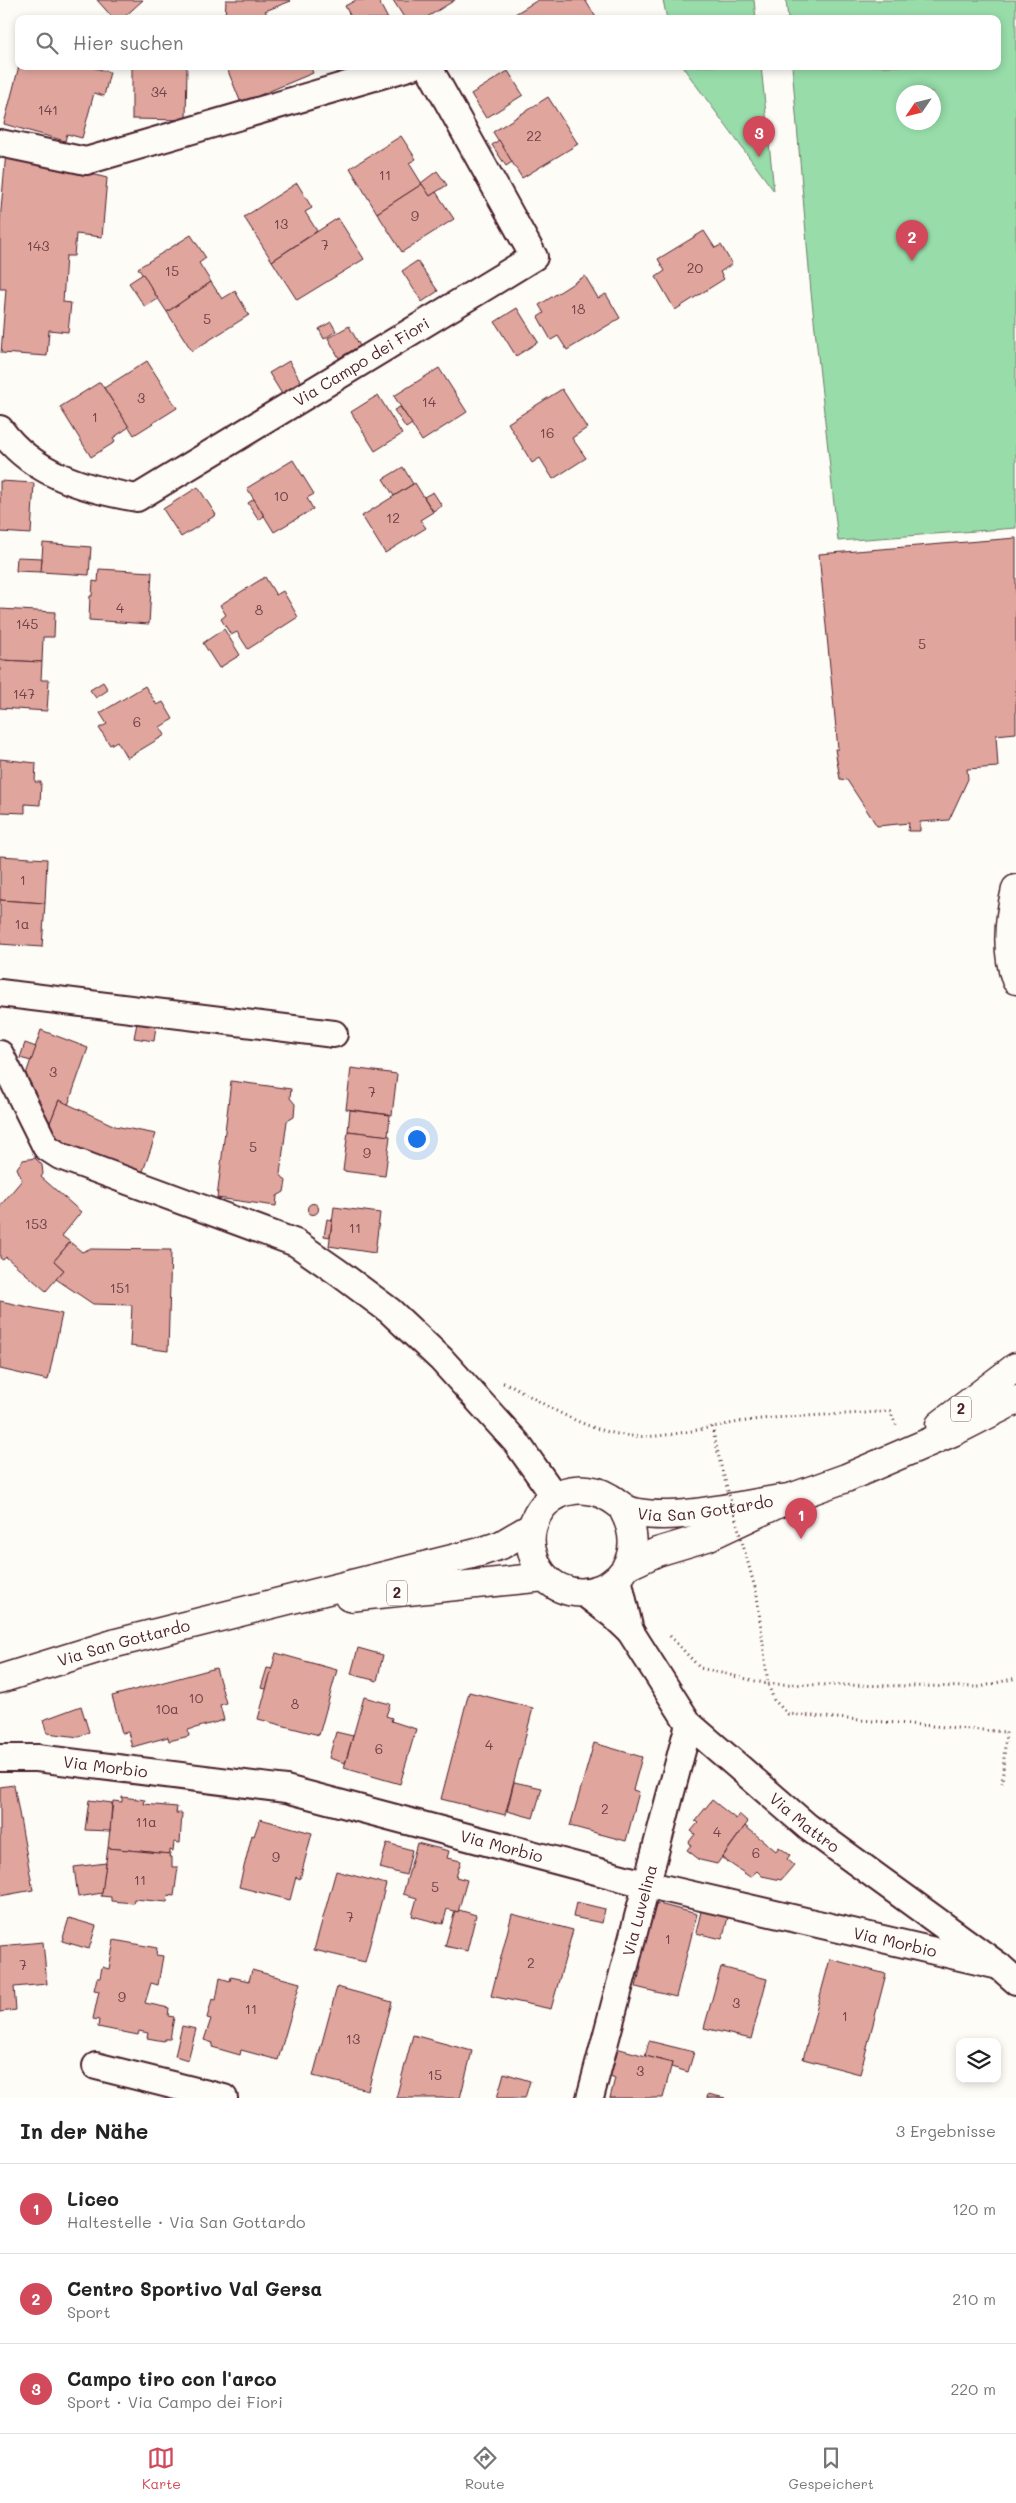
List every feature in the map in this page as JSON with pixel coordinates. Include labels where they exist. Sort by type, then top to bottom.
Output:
[{"type":"main road","points":[[1016,888],[1009,931],[1010,953],[1016,980]]},
{"type":"main road","name":"Via San Gottardo","points":[[907,1451],[1016,1367]]},
{"type":"main road","name":"Via San Gottardo","points":[[623,1572],[657,1552],[707,1537],[790,1498],[846,1478],[956,1431],[1016,1400]]},
{"type":"main road","points":[[584,1489],[598,1492],[612,1499],[623,1509],[630,1522],[634,1536],[632,1552],[623,1572],[603,1588],[584,1592],[562,1589],[545,1577],[535,1562],[530,1545],[532,1527],[545,1505],[555,1497],[569,1491],[584,1489]]},
{"type":"main road","name":"Via San Gottardo","points":[[623,1509],[641,1514],[679,1513],[790,1498]]},
{"type":"main road","name":"Via San Gottardo","points":[[0,1679],[108,1646],[248,1609],[480,1552],[501,1545],[532,1527]]},
{"type":"main road","name":"Via San Gottardo","points":[[248,1609],[545,1577]]},
{"type":"street","points":[[0,143],[86,161],[398,70]]},
{"type":"street","name":"Via Campo dei Fiori","points":[[0,429],[28,459],[50,472],[100,492],[137,498],[534,257],[430,70]]},
{"type":"street","points":[[0,993],[334,1034]]},
{"type":"street","points":[[0,1054],[46,1147],[60,1156],[296,1243],[390,1311],[429,1347],[476,1396],[516,1442],[555,1497]]},
{"type":"street","name":"Via Mattro","points":[[623,1572],[630,1631]]},
{"type":"street","name":"Via Mattro","points":[[584,1592],[630,1631],[688,1724],[808,1827],[1007,1973]]},
{"type":"street","name":"Via Luvelina","points":[[590,2098],[688,1724]]},
{"type":"street","name":"Via Morbio","points":[[0,1758],[37,1758],[286,1789],[645,1884],[1007,1973]]},
{"type":"street","points":[[96,2066],[224,2098]]},
{"type":"path","points":[[476,1396],[497,1383],[503,1383],[575,1420],[605,1431],[633,1436],[671,1434],[761,1419],[890,1411],[907,1451]]},
{"type":"path","points":[[712,1427],[757,1595],[768,1684],[774,1700],[788,1714],[1006,1732],[1002,1784]]},
{"type":"path","points":[[630,1631],[653,1616],[700,1668],[768,1684],[980,1687],[1016,1678]]},
{"type":"green space","points":[[663,0],[754,0],[756,15],[666,15]]},
{"type":"green space","points":[[786,0],[1016,0],[1016,528],[838,541],[811,292],[792,70],[1001,70],[1001,15],[788,15]]},
{"type":"green space","points":[[685,70],[761,70],[774,191]]},
{"type":"building","points":[[97,0],[143,0],[126,15],[110,15]]},
{"type":"building","points":[[226,0],[291,1],[265,11],[267,14],[265,15],[225,15]]},
{"type":"building","points":[[356,0],[378,0],[386,15],[350,15],[345,6]]},
{"type":"building","points":[[393,0],[455,0],[431,15],[402,15]]},
{"type":"building","points":[[538,0],[585,0],[594,15],[516,15]]},
{"type":"building","points":[[18,70],[102,70],[110,72],[104,96],[94,93],[82,138],[67,134],[65,141],[4,124]]},
{"type":"building","points":[[132,70],[187,70],[186,120],[132,119]]},
{"type":"building","points":[[228,70],[312,70],[313,73],[241,103]]},
{"type":"building","points":[[508,71],[523,95],[486,118],[471,94]]},
{"type":"building","points":[[548,97],[578,144],[522,178],[493,132]]},
{"type":"building","points":[[401,136],[416,159],[409,163],[422,184],[377,213],[350,168]]},
{"type":"building","points":[[499,140],[512,162],[506,166],[492,145]]},
{"type":"building","points":[[6,152],[107,178],[102,237],[76,234],[74,256],[66,256],[63,302],[71,303],[68,332],[49,330],[47,356],[1,353],[6,289],[0,289],[0,221]]},
{"type":"building","points":[[437,171],[447,185],[430,196],[421,183]]},
{"type":"building","points":[[297,183],[312,208],[305,212],[317,231],[272,261],[244,217]]},
{"type":"building","points":[[422,184],[430,196],[436,192],[454,219],[402,252],[377,213]]},
{"type":"building","points":[[338,218],[364,259],[297,300],[272,261]]},
{"type":"building","points":[[704,231],[715,248],[721,245],[732,264],[720,272],[724,279],[675,310],[656,277],[665,271],[658,259]]},
{"type":"building","points":[[191,235],[206,258],[199,263],[211,282],[167,312],[138,268]]},
{"type":"building","points":[[417,261],[438,291],[422,302],[402,271]]},
{"type":"building","points":[[143,274],[158,299],[145,307],[129,283]]},
{"type":"building","points":[[585,276],[598,298],[606,294],[620,318],[567,350],[558,336],[551,340],[538,317],[544,313],[539,305]]},
{"type":"building","points":[[211,282],[222,299],[235,291],[249,315],[192,351],[167,312]]},
{"type":"building","points":[[517,308],[538,342],[516,356],[495,322]]},
{"type":"building","points":[[331,322],[336,331],[324,339],[319,329]]},
{"type":"building","points":[[349,326],[360,346],[339,358],[328,338]]},
{"type":"building","points":[[147,361],[177,408],[134,435],[104,388]]},
{"type":"building","points":[[289,361],[301,382],[282,394],[269,373]]},
{"type":"building","points":[[439,368],[467,412],[422,441],[394,396]]},
{"type":"building","points":[[100,382],[129,427],[113,438],[115,442],[91,457],[60,407]]},
{"type":"building","points":[[562,389],[587,428],[572,438],[586,458],[553,479],[540,458],[532,463],[508,423]]},
{"type":"building","points":[[378,395],[402,434],[375,451],[351,412]]},
{"type":"building","points":[[400,407],[412,424],[406,428],[394,410]]},
{"type":"building","points":[[293,460],[314,494],[307,498],[313,509],[274,532],[247,488]]},
{"type":"building","points":[[403,467],[413,484],[394,496],[383,479]]},
{"type":"building","points":[[0,481],[34,483],[31,534],[0,532]]},
{"type":"building","points":[[415,483],[433,512],[420,520],[426,528],[385,553],[362,516]]},
{"type":"building","points":[[198,487],[216,515],[181,537],[163,509]]},
{"type":"building","points":[[433,492],[442,506],[433,511],[424,497]]},
{"type":"building","points":[[254,499],[264,516],[259,520],[248,503]]},
{"type":"building","points":[[1016,538],[1016,733],[996,735],[998,767],[967,769],[968,779],[949,820],[920,822],[920,831],[908,831],[909,823],[877,826],[847,780],[840,779],[835,749],[838,749],[819,554]]},
{"type":"building","points":[[43,543],[91,547],[89,575],[41,572]]},
{"type":"building","points":[[17,557],[42,558],[41,572],[16,571]]},
{"type":"building","points":[[99,569],[152,572],[149,624],[89,620],[90,596],[92,596],[93,581],[98,582]]},
{"type":"building","points":[[265,577],[276,595],[283,591],[298,617],[248,649],[237,632],[231,635],[221,619],[226,615],[220,605]]},
{"type":"building","points":[[0,609],[55,612],[54,637],[43,637],[42,662],[0,660]]},
{"type":"building","points":[[224,629],[240,655],[219,668],[203,643]]},
{"type":"building","points":[[0,660],[42,662],[41,680],[49,680],[47,711],[0,708]]},
{"type":"building","points":[[103,682],[108,690],[96,698],[90,690]]},
{"type":"building","points":[[145,686],[157,705],[163,702],[173,719],[160,727],[165,735],[127,758],[117,741],[110,745],[99,728],[107,724],[100,713]]},
{"type":"building","points":[[0,759],[36,763],[35,782],[41,782],[40,805],[25,804],[25,813],[0,812]]},
{"type":"building","points":[[0,856],[47,859],[45,903],[0,900]]},
{"type":"building","points":[[0,900],[45,903],[42,947],[0,944]]},
{"type":"building","points":[[137,1023],[156,1026],[154,1041],[134,1038]]},
{"type":"building","points":[[41,1030],[88,1048],[68,1105],[59,1100],[48,1128],[23,1083]]},
{"type":"building","points":[[25,1043],[36,1047],[31,1061],[20,1058]]},
{"type":"building","points":[[351,1068],[397,1074],[392,1115],[346,1109]]},
{"type":"building","points":[[231,1081],[291,1089],[290,1098],[295,1104],[294,1117],[287,1121],[280,1174],[286,1181],[284,1192],[277,1196],[276,1206],[217,1198]]},
{"type":"building","points":[[59,1100],[115,1126],[156,1134],[141,1177],[57,1146],[46,1133]]},
{"type":"building","points":[[350,1110],[390,1115],[388,1136],[348,1131]]},
{"type":"building","points":[[348,1131],[390,1136],[385,1176],[343,1171]]},
{"type":"building","points":[[35,1158],[42,1165],[43,1174],[41,1177],[81,1212],[62,1236],[70,1242],[54,1261],[64,1270],[46,1291],[6,1257],[3,1260],[0,1258],[0,1206],[22,1180],[17,1168],[23,1160]]},
{"type":"building","points":[[313,1203],[319,1209],[313,1215],[307,1209]]},
{"type":"building","points":[[334,1207],[380,1213],[375,1253],[329,1246]]},
{"type":"building","points":[[327,1219],[332,1220],[330,1237],[324,1236]]},
{"type":"building","points":[[70,1242],[82,1252],[89,1249],[171,1250],[168,1351],[130,1346],[132,1305],[93,1304],[56,1279],[64,1270],[54,1261]]},
{"type":"building","points":[[0,1301],[62,1314],[48,1380],[0,1369]]},
{"type":"building","points":[[358,1648],[383,1655],[377,1681],[351,1674]]},
{"type":"building","points":[[276,1653],[337,1670],[319,1735],[258,1719]]},
{"type":"building","points":[[216,1668],[226,1703],[220,1705],[224,1720],[188,1730],[189,1736],[169,1741],[168,1737],[132,1747],[128,1732],[122,1733],[112,1696]]},
{"type":"building","points":[[267,1668],[272,1669],[266,1689],[261,1688]]},
{"type":"building","points":[[469,1692],[533,1708],[505,1815],[441,1799]]},
{"type":"building","points":[[364,1697],[390,1704],[386,1716],[392,1718],[391,1721],[416,1729],[400,1784],[344,1768]]},
{"type":"building","points":[[81,1706],[89,1732],[79,1737],[47,1733],[43,1720]]},
{"type":"building","points":[[336,1732],[353,1736],[345,1763],[329,1758]]},
{"type":"building","points":[[594,1743],[642,1757],[633,1790],[639,1792],[626,1841],[570,1826]]},
{"type":"building","points":[[514,1782],[542,1788],[533,1818],[507,1811]]},
{"type":"building","points":[[14,1785],[33,1890],[0,1896],[0,1787]]},
{"type":"building","points":[[122,1797],[145,1800],[144,1804],[177,1807],[176,1813],[182,1813],[180,1843],[174,1842],[173,1851],[170,1850],[170,1854],[108,1848],[113,1801],[122,1802]]},
{"type":"building","points":[[89,1800],[112,1803],[110,1831],[85,1830]]},
{"type":"building","points":[[712,1800],[736,1819],[739,1814],[748,1822],[717,1864],[700,1860],[687,1850],[691,1845],[689,1842],[695,1834],[691,1831],[698,1823],[695,1821]]},
{"type":"building","points":[[260,1819],[312,1833],[300,1879],[296,1877],[290,1900],[239,1887],[252,1835],[254,1836]]},
{"type":"building","points":[[745,1826],[776,1851],[779,1847],[790,1855],[787,1859],[794,1865],[781,1880],[762,1876],[757,1871],[750,1877],[722,1858]]},
{"type":"building","points":[[387,1843],[412,1850],[406,1875],[380,1868]]},
{"type":"building","points":[[417,1843],[449,1851],[447,1858],[461,1861],[456,1877],[467,1880],[458,1912],[447,1909],[443,1924],[412,1916],[417,1898],[403,1894]]},
{"type":"building","points":[[108,1848],[170,1854],[169,1857],[172,1857],[172,1867],[178,1867],[174,1896],[168,1895],[167,1902],[134,1899],[133,1903],[111,1901],[111,1897],[101,1896]]},
{"type":"building","points":[[106,1863],[102,1893],[78,1897],[74,1867]]},
{"type":"building","points":[[336,1871],[386,1884],[365,1962],[314,1950]]},
{"type":"building","points":[[576,1902],[605,1909],[602,1923],[573,1917]]},
{"type":"building","points":[[655,1903],[697,1914],[676,1997],[636,1987],[641,1966],[638,1964]]},
{"type":"building","points":[[702,1907],[729,1914],[722,1939],[696,1933]]},
{"type":"building","points":[[459,1910],[476,1915],[467,1951],[445,1946],[455,1911],[458,1912]]},
{"type":"building","points":[[512,1914],[573,1930],[551,2009],[491,1996]]},
{"type":"building","points":[[69,1918],[96,1926],[89,1949],[62,1941]]},
{"type":"building","points":[[114,1940],[157,1948],[156,1955],[163,1956],[158,1985],[151,1983],[145,2003],[169,2008],[168,2016],[174,2017],[170,2039],[165,2039],[164,2041],[147,2038],[148,2033],[139,2031],[138,2035],[98,2027],[99,2020],[93,2019],[99,1991],[94,1990],[97,1978],[100,1978],[102,1967],[109,1969]]},
{"type":"building","points":[[43,1942],[47,1984],[14,1987],[16,2010],[0,2012],[0,1946]]},
{"type":"building","points":[[830,1959],[886,1974],[860,2074],[803,2059]]},
{"type":"building","points":[[721,1967],[767,1979],[751,2039],[704,2028]]},
{"type":"building","points":[[252,1970],[300,1983],[278,2060],[241,2050],[240,2055],[212,2047],[213,2043],[204,2040],[211,2019],[207,2018],[212,1999],[216,2000],[220,1978],[230,1981],[231,1977],[249,1981]]},
{"type":"building","points":[[337,1987],[392,2002],[368,2090],[313,2076]]},
{"type":"building","points":[[182,2026],[196,2029],[188,2060],[175,2056]]},
{"type":"building","points":[[413,2035],[472,2051],[460,2098],[396,2098]]},
{"type":"building","points":[[649,2041],[694,2052],[688,2072],[671,2067],[672,2063],[645,2056]]},
{"type":"building","points":[[616,2048],[672,2063],[663,2098],[610,2098],[615,2078],[608,2075]]},
{"type":"building","points":[[504,2073],[530,2081],[525,2098],[497,2098]]},
{"type":"building","points":[[708,2094],[725,2098],[707,2098]]},
{"type":"place","name":"Campo tiro con l'arco","points":[[759,157]]},
{"type":"place","name":"Centro Sportivo Val Gersa","points":[[912,261]]},
{"type":"place","name":"Liceo","points":[[801,1539]]}]
